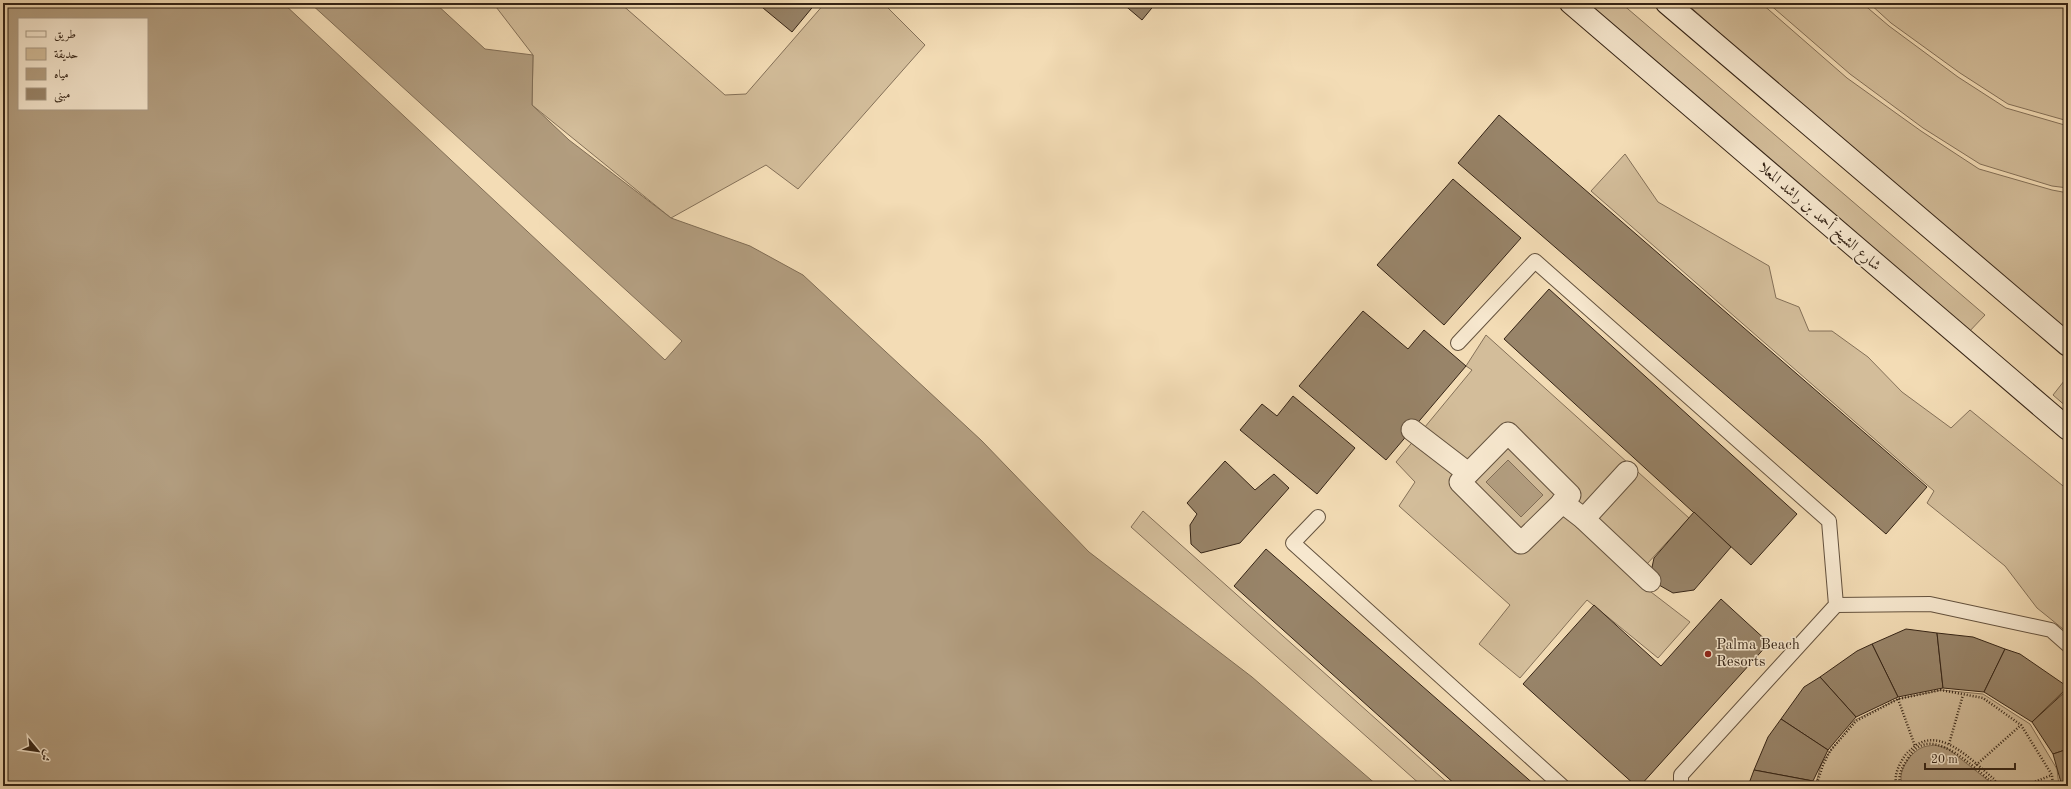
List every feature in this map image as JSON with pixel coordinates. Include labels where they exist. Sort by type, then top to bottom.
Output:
[{"type":"main road","name":"شارع الشيخ أحمد بن راشد المعلا","points":[[1571,3],[2068,429]]},
{"type":"main road","points":[[1667,3],[2068,345]]},
{"type":"street","points":[[1412,430],[1468,474]]},
{"type":"street","points":[[1508,433],[1570,495],[1562,502],[1521,543],[1460,482],[1508,433]]},
{"type":"street","points":[[1584,519],[1627,472]]},
{"type":"street","points":[[1562,502],[1584,519],[1650,581]]},
{"type":"lane","points":[[1458,343],[1535,261],[1829,521],[1836,605]]},
{"type":"lane","points":[[1318,517],[1293,543],[1562,786]]},
{"type":"lane","points":[[1681,786],[1681,775],[1836,605],[1930,604],[2051,630],[2068,645]]},
{"type":"path","points":[[1816,786],[1822,766],[1830,751],[1856,721],[1898,699],[1941,690],[1984,698],[2021,725],[2052,775],[2053,786]]},
{"type":"path","points":[[1949,744],[1963,694]]},
{"type":"path","points":[[1898,699],[1915,746]]},
{"type":"path","points":[[1976,765],[2021,725]]},
{"type":"path","points":[[1898,786],[1898,769],[1907,752],[1919,743],[1934,739],[1949,744],[1994,779],[1998,786]]},
{"type":"path","points":[[1901,786],[1901,770],[1909,754],[1921,746],[1934,743],[1948,747],[1991,781],[1994,786]]},
{"type":"path","points":[[2024,786],[2052,775]]},
{"type":"green space","points":[[493,3],[620,3],[725,95],[746,94],[825,3],[883,3],[925,45],[798,189],[766,165],[671,218],[532,105],[533,55]]},
{"type":"green space","points":[[1578,3],[1621,3],[1985,315],[1966,335]]},
{"type":"green space","points":[[1686,3],[1761,3],[1847,78],[1921,131],[1979,169],[2052,190],[2068,193],[2068,337],[1956,243]]},
{"type":"green space","points":[[1768,3],[1862,3],[1889,26],[1958,77],[2006,108],[2068,126],[2068,188],[2052,186],[1980,164],[1923,128],[1850,74]]},
{"type":"green space","points":[[1869,3],[2068,3],[2068,121],[2008,104],[1960,73],[1891,23]]},
{"type":"green space","points":[[1625,154],[1658,202],[1769,266],[1776,298],[1799,307],[1809,331],[1832,331],[1868,357],[1902,392],[1951,428],[1970,410],[2068,490],[2068,633],[2037,608],[2005,566],[1927,503],[1934,491],[1591,191]]},
{"type":"green space","points":[[1486,335],[1689,518],[1647,564],[1651,592],[1690,622],[1658,658],[1587,600],[1520,678],[1479,644],[1510,605],[1399,506],[1415,482],[1396,462],[1472,370],[1466,366]]},
{"type":"green space","points":[[2068,376],[2068,408],[2053,395]]},
{"type":"green space","points":[[1143,511],[1451,786],[1422,786],[1131,527]]},
{"type":"green space","points":[[1941,690],[1983,694],[2030,724],[2057,769],[2059,786],[1815,786],[1821,765],[1830,751],[1855,720],[1898,699]]},
{"type":"water","points":[[3,3],[283,3],[665,360],[682,341],[310,3],[435,3],[485,49],[533,55],[532,105],[569,140],[671,218],[750,246],[803,275],[982,441],[1089,552],[1252,677],[1378,786],[3,786]]},
{"type":"water","points":[[1508,460],[1543,495],[1521,517],[1486,482]]},
{"type":"water","points":[[1934,745],[1947,748],[1990,782],[1992,786],[1903,786],[1901,775],[1908,759],[1921,748]]},
{"type":"building","points":[[757,3],[816,3],[792,32]]},
{"type":"building","points":[[1122,3],[1156,3],[1142,20]]},
{"type":"building","points":[[1499,115],[1927,487],[1886,534],[1458,163]]},
{"type":"building","points":[[1453,179],[1521,238],[1444,325],[1377,265]]},
{"type":"building","points":[[1549,289],[1797,514],[1751,565],[1504,339]]},
{"type":"building","points":[[1363,311],[1408,349],[1424,330],[1466,366],[1386,460],[1299,386]]},
{"type":"building","points":[[1293,396],[1355,448],[1317,494],[1240,430],[1262,404],[1277,416]]},
{"type":"building","points":[[1225,461],[1255,490],[1274,474],[1289,488],[1240,543],[1201,553],[1191,544],[1190,525],[1197,514],[1187,503]]},
{"type":"building","points":[[1694,512],[1731,547],[1694,590],[1673,593],[1659,585],[1651,572],[1654,558]]},
{"type":"building","points":[[1266,549],[1536,786],[1457,786],[1234,586]]},
{"type":"building","points":[[1721,599],[1769,643],[1640,786],[1636,786],[1523,684],[1594,605],[1661,666]]},
{"type":"building","points":[[1906,629],[1937,633],[1943,688],[1898,697],[1872,644]]},
{"type":"building","points":[[1937,633],[1973,637],[2005,649],[1984,692],[1943,688]]},
{"type":"building","points":[[1872,644],[1898,697],[1856,717],[1820,677],[1857,651]]},
{"type":"building","points":[[2005,649],[2020,654],[2068,687],[2032,722],[1984,692]]},
{"type":"building","points":[[1820,677],[1856,717],[1828,750],[1781,719],[1804,687]]},
{"type":"building","points":[[2068,689],[2068,749],[2053,754],[2032,722]]},
{"type":"building","points":[[1781,719],[1828,750],[1813,781],[1754,770],[1768,737]]},
{"type":"building","points":[[2068,749],[2068,786],[2062,786],[2053,754]]},
{"type":"building","points":[[1754,770],[1813,781],[1812,786],[1748,786]]},
{"type":"place","name":"Palma Beach Resorts","points":[[1708,654]]}]
